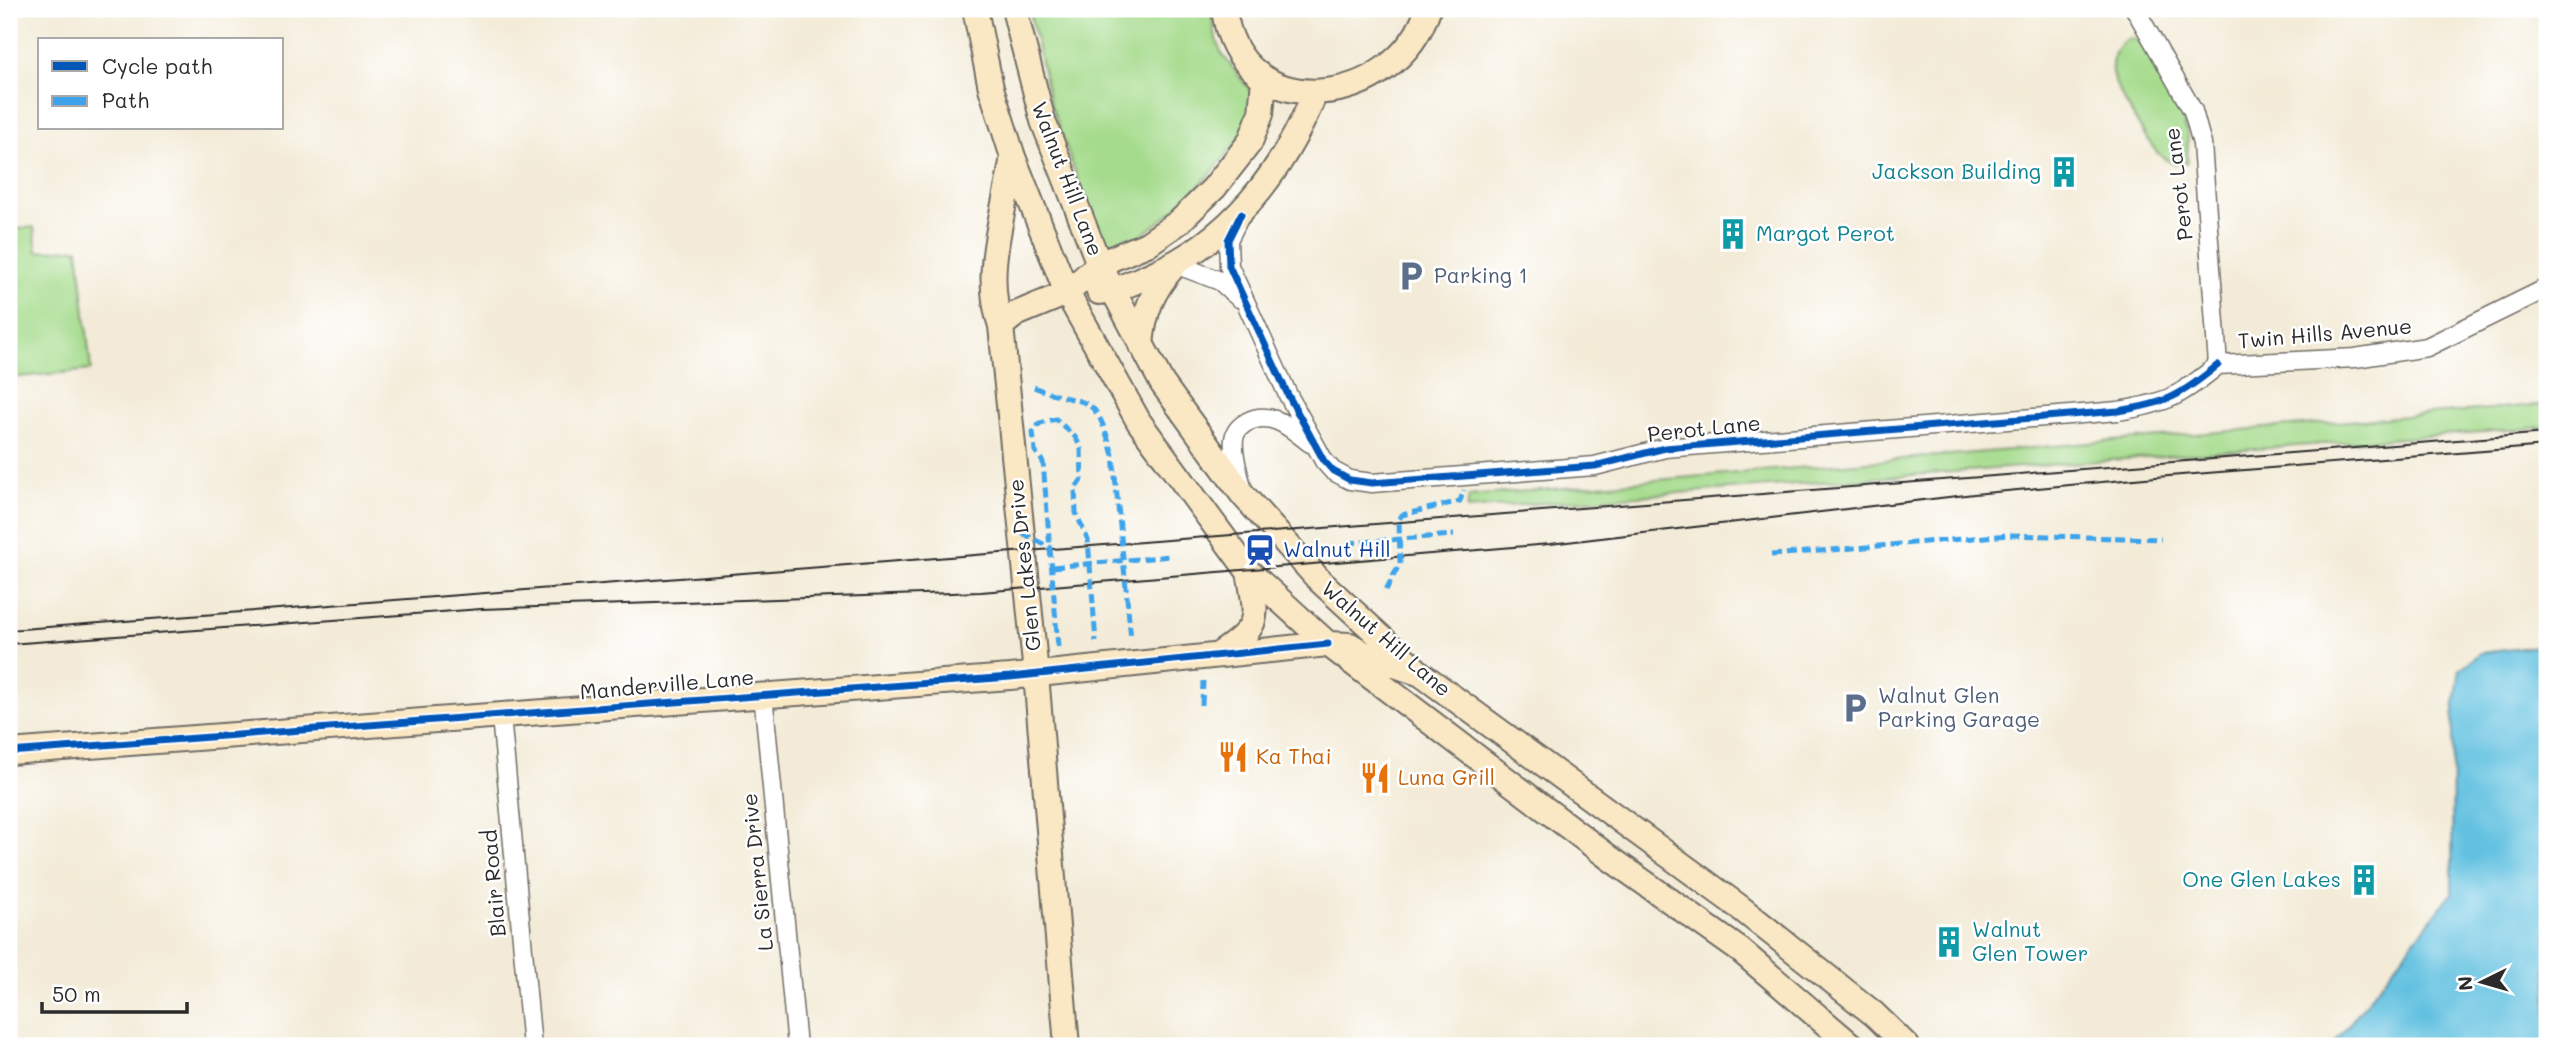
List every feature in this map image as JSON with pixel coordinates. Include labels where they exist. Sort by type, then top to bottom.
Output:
[{"type":"main road","name":"Walnut Hill Lane","points":[[975,9],[991,88],[1013,157],[1067,293],[1139,422],[1248,572],[1328,644],[1611,859],[1741,951],[1852,1046]]},
{"type":"main road","name":"Walnut Hill Lane","points":[[1014,9],[1043,121],[1099,264],[1162,383],[1243,495],[1320,582],[1421,674],[1780,939],[1874,1014],[1907,1046]]},
{"type":"main road","points":[[1224,9],[1233,44],[1264,79],[1287,89],[1315,93],[1359,83],[1397,59],[1414,40],[1428,9]]},
{"type":"main road","points":[[998,318],[1016,314],[1067,293],[1099,264],[1162,235],[1214,188],[1257,127],[1264,79]]},
{"type":"main road","points":[[1141,345],[1148,304],[1156,286],[1175,264],[1241,214],[1282,163],[1315,93]]},
{"type":"main road","name":"Glen Lakes Drive","points":[[1013,157],[992,272],[1036,674],[1067,1046]]},
{"type":"main road","points":[[1067,293],[1113,291],[1175,264]]},
{"type":"main road","points":[[1217,656],[1246,636],[1255,618],[1248,572]]},
{"type":"main road","points":[[1328,644],[1350,645],[1368,656],[1421,674]]},
{"type":"main road","name":"Manderville Lane","points":[[9,752],[1036,674],[1328,644]]},
{"type":"main road","points":[[1611,859],[1634,831]]},
{"type":"street","name":"Perot Lane","points":[[1241,214],[1226,250],[1229,265],[1288,395],[1316,447],[1333,471],[1350,480],[1372,483],[1595,466],[1665,448],[2118,411],[2158,405],[2181,395],[2218,365],[2202,145],[2193,111],[2136,9]]},
{"type":"street","points":[[1175,264],[1220,281],[1245,303]]},
{"type":"street","name":"Twin Hills Avenue","points":[[2218,365],[2355,358],[2427,347],[2547,288]]},
{"type":"street","points":[[1243,495],[1234,439],[1238,429],[1246,422],[1260,417],[1272,418],[1316,447]]},
{"type":"street","name":"La Sierra Drive","points":[[763,694],[797,1046]]},
{"type":"street","name":"Blair Road","points":[[501,716],[532,1046]]},
{"type":"green space","points":[[1029,9],[1211,9],[1216,39],[1222,54],[1253,94],[1252,111],[1244,130],[1213,171],[1157,224],[1134,240],[1104,253],[1050,102]]},
{"type":"green space","points":[[2132,38],[2149,52],[2173,93],[2187,134],[2187,163],[2172,162],[2158,153],[2115,83],[2112,71],[2115,53],[2122,43]]},
{"type":"green space","points":[[34,227],[37,252],[78,248],[91,370],[9,378],[9,230]]},
{"type":"green space","points":[[2547,404],[2547,427],[1467,509],[1469,496]]},
{"type":"water","points":[[2547,645],[2547,1046],[2332,1046],[2452,893],[2453,717],[2460,669],[2481,653]]},
{"type":"tram line","points":[[9,630],[2547,433]]},
{"type":"tram line","points":[[9,644],[481,609],[981,592],[1550,544],[1974,494],[2156,477],[2547,446]]},
{"type":"marked path","points":[[1034,387],[1086,403],[1100,418],[1106,433],[1113,455],[1131,639]]},
{"type":"marked path","points":[[1058,647],[1043,462],[1035,451],[1033,432],[1040,423],[1056,419],[1076,438],[1081,449],[1082,479],[1075,489],[1076,513],[1088,540],[1096,642]]},
{"type":"marked path","points":[[1386,590],[1400,563],[1399,519],[1402,515],[1460,501],[1464,490]]},
{"type":"marked path","points":[[1022,533],[1051,548]]},
{"type":"marked path","points":[[1347,543],[1454,535]]},
{"type":"marked path","points":[[1771,555],[2009,535],[2161,539]]},
{"type":"marked path","points":[[1053,567],[1171,556]]},
{"type":"marked path","points":[[1202,705],[1203,681]]},
{"type":"cycle path","points":[[1241,214],[1228,240],[1229,266],[1288,395],[1324,461],[1333,471],[1350,480],[1372,483],[1595,466],[1665,448],[2118,411],[2172,397],[2218,365]]},
{"type":"cycle path","points":[[9,752],[1010,677],[1328,644]]},
{"type":"place","name":"Jackson Building","points":[[2064,172]]},
{"type":"place","name":"Margot Perot","points":[[1733,234]]},
{"type":"place","name":"Parking 1","points":[[1411,276]]},
{"type":"place","name":"Walnut Hill","points":[[1260,550]]},
{"type":"place","name":"Walnut Glen Parking Garage","points":[[1855,708]]},
{"type":"place","name":"Ka Thai","points":[[1233,757]]},
{"type":"place","name":"Luna Grill","points":[[1375,778]]},
{"type":"place","name":"One Glen Lakes","points":[[2364,880]]},
{"type":"place","name":"Walnut Glen Tower","points":[[1949,942]]}]
